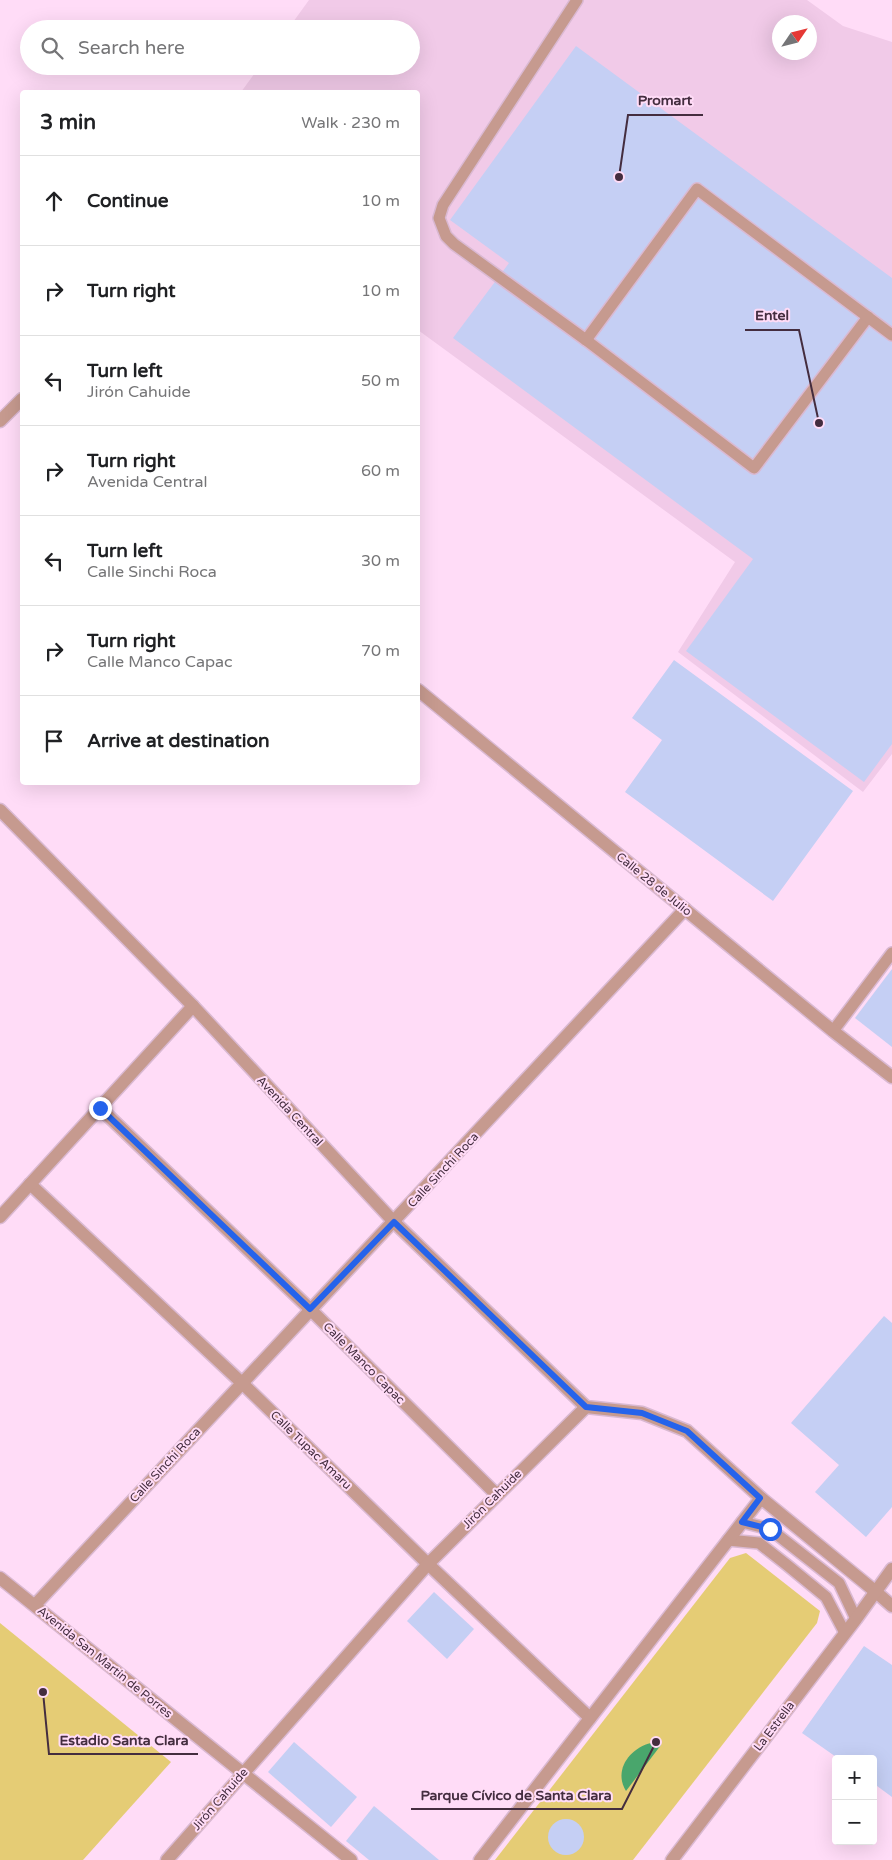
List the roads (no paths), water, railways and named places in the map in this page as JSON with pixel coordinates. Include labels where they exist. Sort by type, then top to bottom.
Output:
[{"type":"street","points":[[0,421],[20,401]]},
{"type":"street","name":"Calle 28 de Julio","points":[[420,692],[833,1031],[892,1077]]},
{"type":"street","name":"Avenida Central","points":[[0,810],[194,1006],[394,1222],[586,1407]]},
{"type":"street","name":"Calle Sinchi Roca","points":[[35,1605],[685,910]]},
{"type":"street","points":[[0,1216],[194,1006]]},
{"type":"street","name":"Calle Manco Capac","points":[[100,1108],[310,1309],[497,1495]]},
{"type":"street","name":"Calle Tupac Amaru","points":[[30,1184],[242,1383],[590,1718]]},
{"type":"street","points":[[586,1407],[642,1413],[687,1431],[760,1498],[892,1606]]},
{"type":"street","name":"Jirón Cahuide","points":[[167,1860],[428,1564],[586,1407]]},
{"type":"street","points":[[480,1860],[760,1498]]},
{"type":"street","name":"La Estrella","points":[[672,1860],[892,1569]]},
{"type":"street","name":"Avenida San Martín de Porres","points":[[0,1578],[351,1860]]},
{"type":"lane","points":[[577,0],[443,205],[439,218],[446,236],[454,244],[586,340],[754,468],[868,317]]},
{"type":"lane","points":[[586,340],[697,189],[892,334]]},
{"type":"lane","points":[[833,1031],[892,953]]},
{"type":"lane","points":[[742,1522],[770,1529],[839,1583],[856,1619]]},
{"type":"lane","points":[[728,1540],[759,1543],[826,1596],[845,1633]]},
{"type":"place","name":"Promart","points":[[619,177]]},
{"type":"place","name":"Entel","points":[[819,423]]},
{"type":"place","name":"Estadio Santa Clara","points":[[43,1692]]},
{"type":"place","name":"Parque Cívico de Santa Clara","points":[[656,1742]]}]
